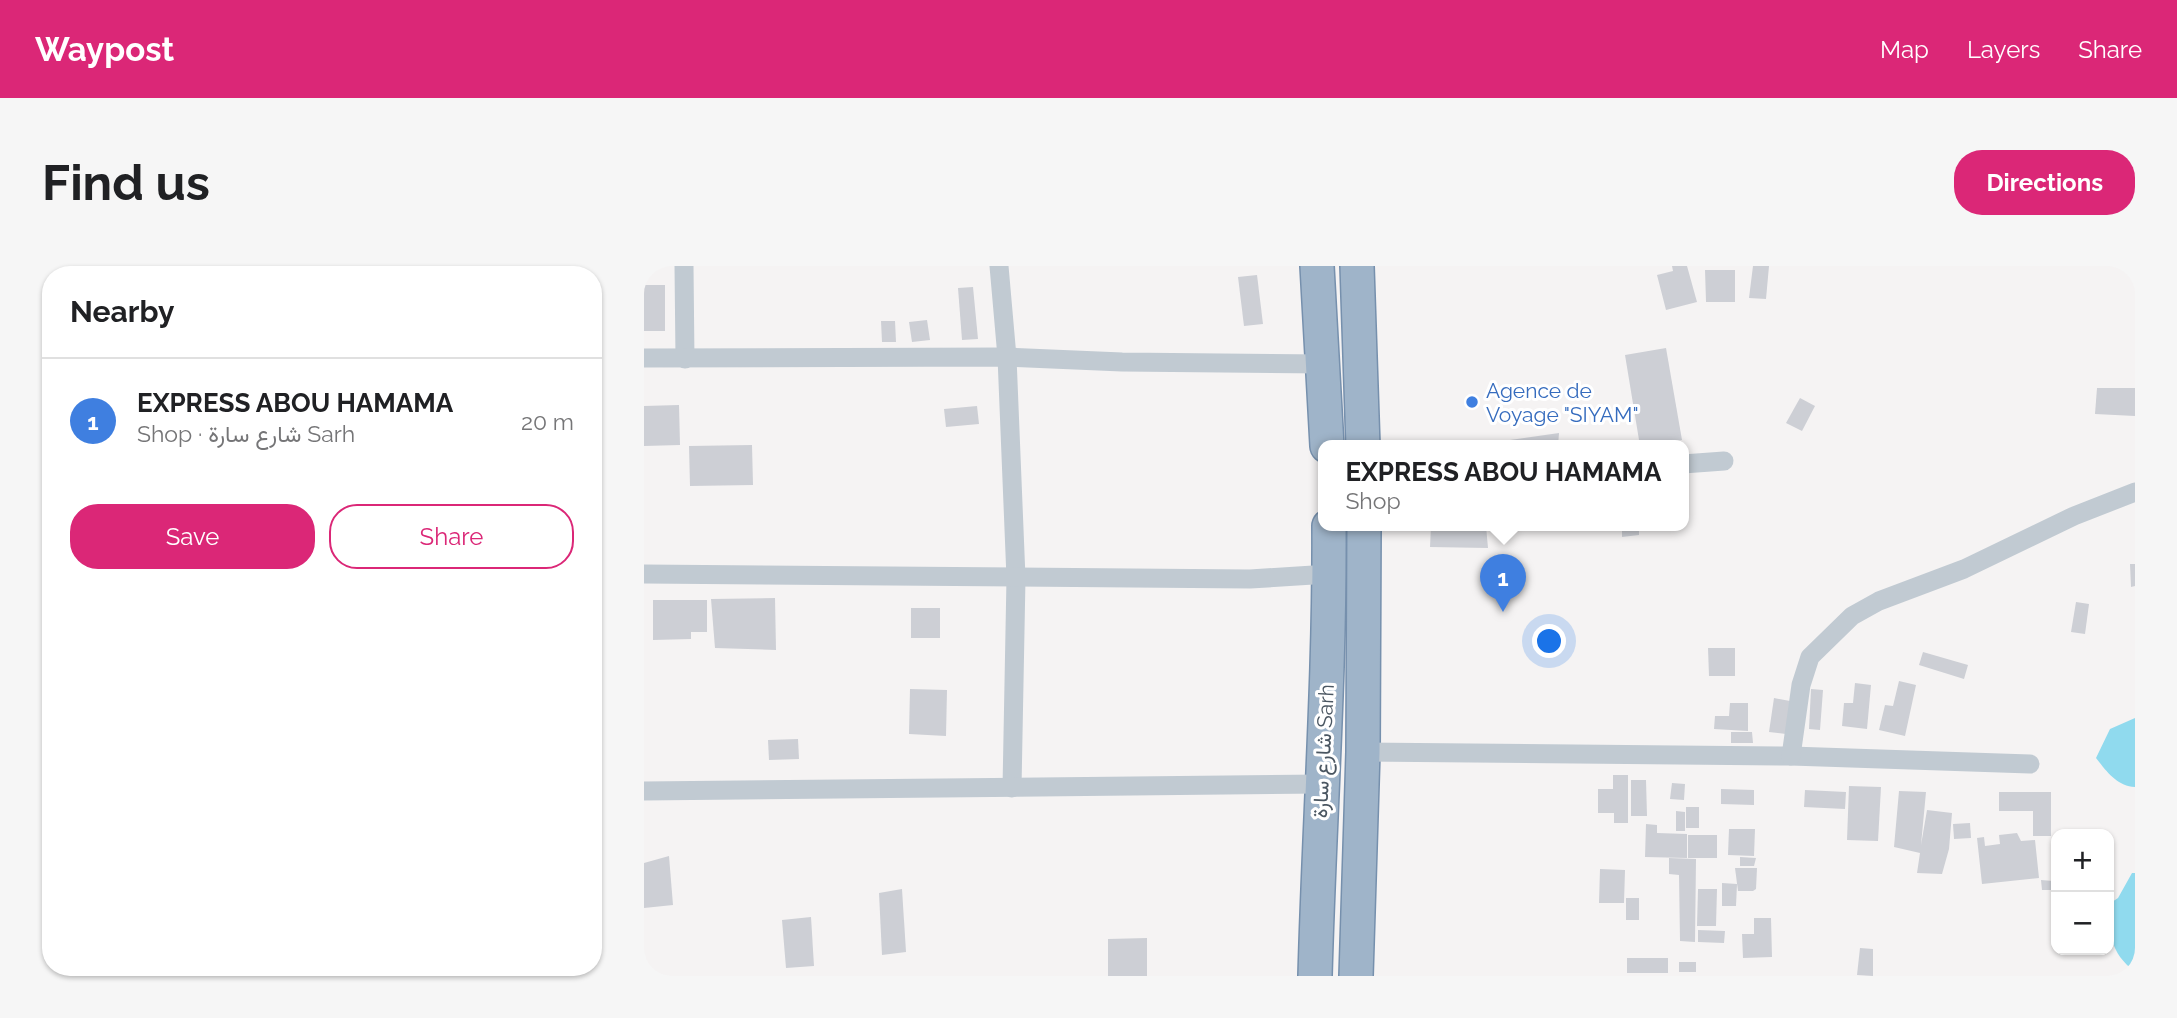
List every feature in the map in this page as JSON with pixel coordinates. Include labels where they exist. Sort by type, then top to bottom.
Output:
[{"type":"highway","points":[[1317,266],[1327,440]]},
{"type":"highway","points":[[1357,266],[1363,440]]},
{"type":"highway","name":"شارع سارة Sarh","points":[[1315,976],[1329,531]]},
{"type":"highway","name":"شارع سارة Sarh","points":[[1356,976],[1363,752],[1363,531]]},
{"type":"street","points":[[684,266],[685,359]]},
{"type":"street","points":[[999,266],[1007,358],[1016,578],[1012,788]]},
{"type":"street","points":[[644,358],[1007,358],[1136,363],[1324,364]]},
{"type":"street","points":[[1689,464],[1724,461]]},
{"type":"street","points":[[1791,756],[1801,685],[1811,657],[1852,616],[1879,601],[1965,569],[2074,516],[2135,492]]},
{"type":"street","points":[[644,574],[1250,579],[1329,574]]},
{"type":"street","points":[[1363,752],[1791,756],[2030,764]]},
{"type":"street","points":[[644,791],[1322,784]]},
{"type":"water","points":[[2135,718],[2135,787],[2118,781],[2096,758],[2110,729]]},
{"type":"water","points":[[2132,873],[2135,873],[2135,972],[2120,957],[2114,945],[2114,901]]},
{"type":"building","points":[[1672,266],[1687,266],[1697,302],[1666,310],[1657,275],[1673,271]]},
{"type":"building","points":[[1753,266],[1769,266],[1766,299],[1749,298]]},
{"type":"building","points":[[1705,270],[1735,270],[1735,302],[1706,302]]},
{"type":"building","points":[[1257,275],[1263,324],[1244,326],[1238,277]]},
{"type":"building","points":[[644,285],[665,285],[665,331],[644,331]]},
{"type":"building","points":[[973,287],[978,339],[962,340],[958,288]]},
{"type":"building","points":[[927,320],[930,340],[912,342],[909,322]]},
{"type":"building","points":[[881,321],[895,321],[896,342],[882,342]]},
{"type":"building","points":[[1666,348],[1682,440],[1639,440],[1625,355]]},
{"type":"building","points":[[2097,388],[2135,388],[2135,416],[2095,414]]},
{"type":"building","points":[[1800,398],[1815,406],[1802,431],[1786,423]]},
{"type":"building","points":[[679,405],[680,445],[644,446],[644,406]]},
{"type":"building","points":[[977,406],[979,424],[946,427],[944,409]]},
{"type":"building","points":[[1559,433],[1558,440],[1509,440]]},
{"type":"building","points":[[752,445],[753,485],[690,486],[689,446]]},
{"type":"building","points":[[1431,531],[1486,531],[1488,548],[1430,547]]},
{"type":"building","points":[[1622,531],[1639,531],[1639,535],[1622,537]]},
{"type":"building","points":[[2130,564],[2135,564],[2135,586],[2131,587]]},
{"type":"building","points":[[775,598],[776,650],[715,648],[711,599]]},
{"type":"building","points":[[653,600],[707,600],[707,632],[691,632],[691,639],[653,640]]},
{"type":"building","points":[[2076,602],[2089,604],[2085,634],[2071,632]]},
{"type":"building","points":[[911,608],[940,608],[940,638],[911,638]]},
{"type":"building","points":[[1708,648],[1735,648],[1735,676],[1709,676]]},
{"type":"building","points":[[1923,652],[1968,665],[1964,679],[1919,665]]},
{"type":"building","points":[[1899,681],[1916,685],[1905,736],[1879,730],[1885,705],[1893,706]]},
{"type":"building","points":[[1855,683],[1871,685],[1867,729],[1842,726],[1844,703],[1853,703]]},
{"type":"building","points":[[910,689],[947,690],[946,736],[909,734]]},
{"type":"building","points":[[1811,689],[1823,690],[1820,730],[1809,729]]},
{"type":"building","points":[[1774,698],[1790,701],[1786,734],[1769,732]]},
{"type":"building","points":[[1730,703],[1748,703],[1748,731],[1714,729],[1715,716],[1729,716]]},
{"type":"building","points":[[1731,732],[1752,732],[1753,743],[1731,743]]},
{"type":"building","points":[[798,739],[799,759],[769,760],[768,740]]},
{"type":"building","points":[[1613,775],[1628,775],[1628,823],[1614,823],[1614,813],[1598,813],[1598,789],[1613,789]]},
{"type":"building","points":[[1631,780],[1646,780],[1647,816],[1631,816]]},
{"type":"building","points":[[1672,783],[1685,784],[1684,800],[1670,799]]},
{"type":"building","points":[[1849,786],[1881,787],[1878,841],[1847,840]]},
{"type":"building","points":[[1721,789],[1754,790],[1754,805],[1721,804]]},
{"type":"building","points":[[1805,790],[1846,792],[1845,809],[1804,807]]},
{"type":"building","points":[[1899,791],[1926,792],[1921,845],[1927,810],[1952,813],[1949,849],[1942,874],[1917,873],[1920,853],[1894,847]]},
{"type":"building","points":[[1999,792],[2051,792],[2051,836],[2033,836],[2033,811],[1999,811]]},
{"type":"building","points":[[1686,807],[1699,807],[1699,828],[1686,828]]},
{"type":"building","points":[[1676,811],[1685,812],[1685,831],[1676,831]]},
{"type":"building","points":[[1970,823],[1971,838],[1954,839],[1953,824]]},
{"type":"building","points":[[1646,824],[1657,825],[1657,833],[1687,834],[1687,858],[1645,857]]},
{"type":"building","points":[[1729,829],[1755,829],[1754,856],[1728,855]]},
{"type":"building","points":[[2017,833],[2021,841],[2035,840],[2039,878],[1982,884],[1977,838],[1984,837],[1985,846],[2000,844],[1999,835]]},
{"type":"building","points":[[1688,835],[1717,835],[1717,858],[1688,858]]},
{"type":"building","points":[[669,856],[673,905],[644,908],[644,863]]},
{"type":"building","points":[[1740,857],[1756,858],[1754,866],[1740,866]]},
{"type":"building","points":[[1669,858],[1696,859],[1695,942],[1680,941],[1679,875],[1669,874]]},
{"type":"building","points":[[1735,868],[1757,868],[1756,889],[1738,891]]},
{"type":"building","points":[[1600,869],[1625,870],[1624,903],[1599,903]]},
{"type":"building","points":[[2041,880],[2051,881],[2051,890],[2042,890]]},
{"type":"building","points":[[1722,883],[1737,884],[1736,906],[1722,906]]},
{"type":"building","points":[[902,889],[906,952],[882,955],[879,893]]},
{"type":"building","points":[[1698,889],[1717,889],[1716,926],[1697,926]]},
{"type":"building","points":[[1626,898],[1639,898],[1639,920],[1626,920]]},
{"type":"building","points":[[811,917],[814,966],[786,968],[782,920]]},
{"type":"building","points":[[1754,918],[1771,918],[1772,957],[1743,958],[1742,934],[1754,934]]},
{"type":"building","points":[[1698,930],[1725,931],[1724,943],[1698,942]]},
{"type":"building","points":[[1147,938],[1147,976],[1108,976],[1108,939]]},
{"type":"building","points":[[1860,948],[1873,949],[1873,976],[1857,975]]},
{"type":"building","points":[[1627,958],[1668,958],[1668,973],[1627,973]]},
{"type":"building","points":[[1679,962],[1696,962],[1696,972],[1679,972]]},
{"type":"place","name":"Agence de Voyage \"SIYAM\"","points":[[1472,402]]},
{"type":"place","name":"EXPRESS ABOU HAMAMA","points":[[1503,612]]}]
